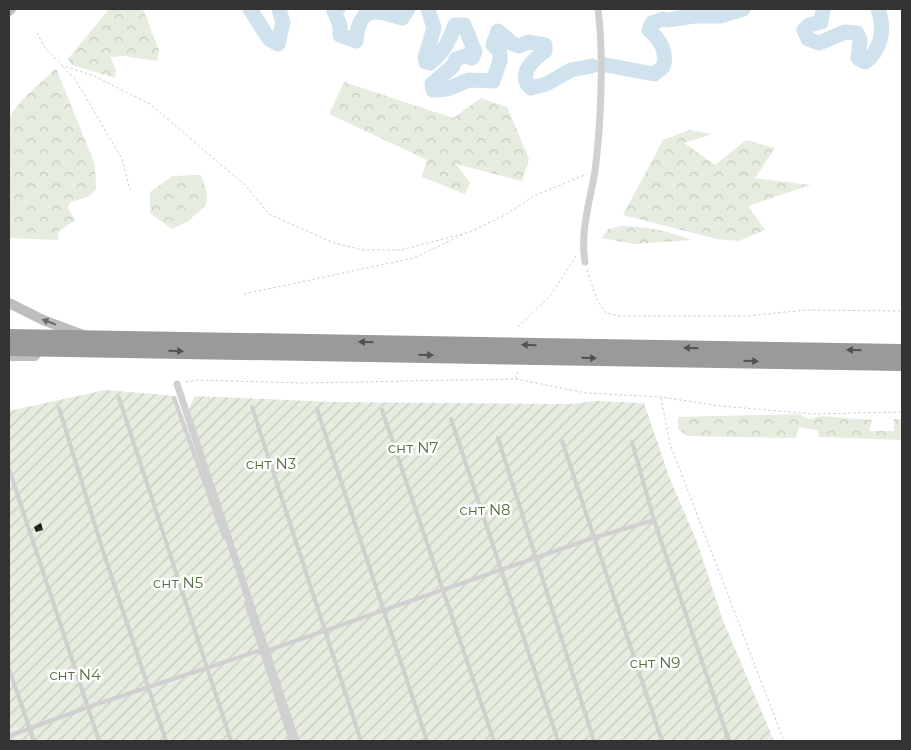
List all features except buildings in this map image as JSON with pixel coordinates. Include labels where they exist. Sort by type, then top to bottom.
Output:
[{"type":"highway","points":[[9,336],[90,344],[902,364]]},
{"type":"highway","points":[[9,349],[90,344],[902,351]]},
{"type":"main road","points":[[9,303],[90,344]]},
{"type":"main road","points":[[9,356],[63,356],[90,344]]},
{"type":"street","points":[[585,262],[583,250],[584,224],[594,171],[599,124],[600,36],[598,9]]},
{"type":"street","points":[[177,384],[264,650],[296,741]]},
{"type":"lane","points":[[119,398],[231,741]]},
{"type":"lane","points":[[174,398],[264,650],[291,741]]},
{"type":"lane","points":[[252,407],[361,741]]},
{"type":"lane","points":[[59,408],[102,548],[166,741]]},
{"type":"lane","points":[[317,409],[427,741]]},
{"type":"lane","points":[[382,410],[494,741]]},
{"type":"lane","points":[[451,419],[558,741]]},
{"type":"lane","points":[[498,438],[534,558],[594,741]]},
{"type":"lane","points":[[562,441],[662,741]]},
{"type":"lane","points":[[632,442],[654,520],[728,741]]},
{"type":"lane","points":[[9,469],[99,741]]},
{"type":"lane","points":[[9,736],[88,707],[325,630],[593,538],[654,520]]},
{"type":"lane","points":[[9,669],[34,741]]},
{"type":"path","points":[[37,33],[45,48],[75,79],[122,158],[130,190]]},
{"type":"path","points":[[62,65],[94,76],[150,104],[246,186],[269,214],[334,243],[363,250],[401,250],[470,232]]},
{"type":"path","points":[[244,294],[414,258],[505,215],[534,196],[594,171]]},
{"type":"path","points":[[518,327],[550,296],[577,254],[583,250]]},
{"type":"path","points":[[585,262],[606,313],[620,316],[747,316],[806,310],[902,311]]},
{"type":"path","points":[[516,379],[518,371]]},
{"type":"path","points":[[177,384],[197,380],[304,383],[516,379],[586,393],[661,397],[721,406],[814,414],[902,412]]},
{"type":"path","points":[[661,397],[670,444],[784,741]]},
{"type":"green space","points":[[109,9],[143,9],[159,50],[157,61],[124,56],[110,57],[116,69],[115,78],[72,65],[68,59]]},
{"type":"green space","points":[[56,68],[95,165],[96,189],[88,197],[70,202],[68,208],[75,220],[58,232],[59,240],[9,238],[9,117],[22,100]]},
{"type":"green space","points":[[344,82],[453,118],[481,98],[507,107],[529,159],[522,181],[456,164],[470,183],[465,194],[422,177],[427,160],[329,114]]},
{"type":"green space","points":[[689,130],[712,134],[684,143],[715,165],[746,140],[775,148],[755,178],[810,185],[748,206],[765,230],[738,241],[717,239],[623,215],[663,140]]},
{"type":"green space","points":[[201,175],[207,193],[206,205],[187,222],[172,229],[150,213],[150,192],[173,176]]},
{"type":"green space","points":[[621,226],[657,230],[691,240],[634,244],[602,238],[608,229]]},
{"type":"green space","points":[[105,390],[176,396],[232,552],[293,741],[9,741],[9,411]]},
{"type":"green space","points":[[195,396],[332,402],[569,404],[597,401],[644,403],[670,479],[697,542],[722,618],[774,741],[299,741],[188,410]]},
{"type":"green space","points":[[799,414],[809,419],[821,416],[872,420],[869,431],[894,431],[894,419],[902,419],[902,440],[819,437],[818,430],[799,427],[796,438],[687,436],[678,429],[678,417]]},
{"type":"waterway","points":[[250,9],[269,39],[278,44],[283,23],[279,9]]},
{"type":"waterway","points":[[338,9],[334,11],[340,25],[340,35],[356,41],[364,16],[376,12],[402,18],[408,9]]},
{"type":"waterway","points":[[428,9],[434,28],[425,58],[426,62],[430,63],[435,59],[448,41],[455,25],[464,25],[475,52],[472,58],[465,56],[456,59],[453,66],[432,84],[433,90],[447,89],[469,80],[493,81],[500,61],[500,52],[493,45],[498,31],[513,44],[519,46],[528,42],[545,45],[545,51],[536,58],[526,73],[525,78],[531,88],[546,84],[571,70],[592,66]]},
{"type":"waterway","points":[[606,65],[654,74],[663,67],[664,52],[660,42],[649,30],[652,23],[663,19],[720,16],[743,9]]},
{"type":"waterway","points":[[823,9],[821,22],[809,25],[804,30],[808,39],[819,43],[845,32],[857,33],[860,40],[858,58],[865,62],[875,51],[880,38],[881,24],[878,9]]},
{"type":"park label","name":"снт N7","points":[[413,447]]},
{"type":"park label","name":"снт N3","points":[[271,463]]},
{"type":"park label","name":"снт N8","points":[[485,509]]},
{"type":"park label","name":"снт N5","points":[[178,582]]},
{"type":"park label","name":"снт N9","points":[[655,662]]},
{"type":"park label","name":"снт N4","points":[[75,674]]}]
